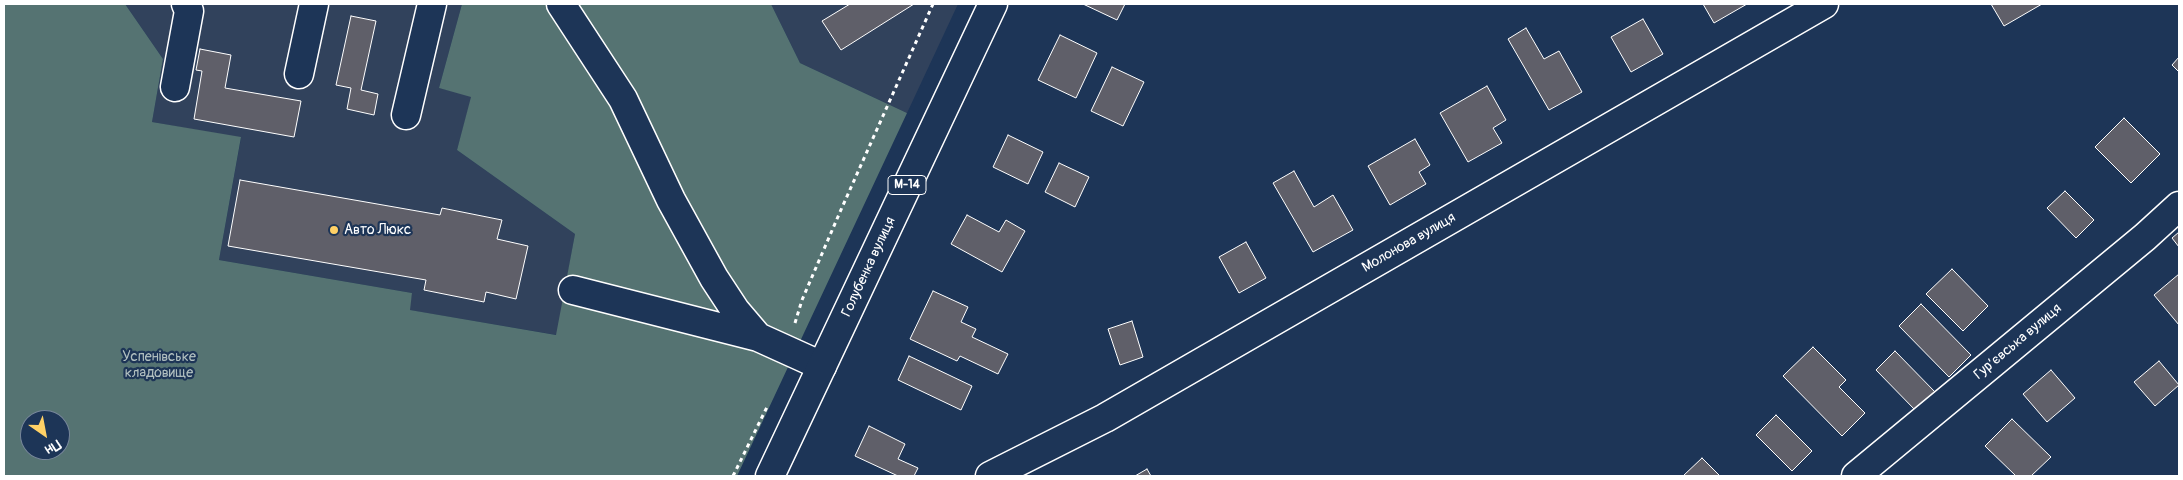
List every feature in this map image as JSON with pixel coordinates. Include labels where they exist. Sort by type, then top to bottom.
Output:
[{"type":"main road","points":[[176,87],[189,11],[186,4]]},
{"type":"main road","points":[[299,74],[314,4]]},
{"type":"main road","points":[[406,115],[432,4]]},
{"type":"main road","points":[[561,4],[622,99],[671,200],[714,278],[758,337]]},
{"type":"main road","name":"Голубенка вулиця","points":[[770,476],[993,4]]},
{"type":"main road","name":"Молонова вулиця","points":[[990,476],[1105,418],[1824,4]]},
{"type":"main road","name":"Гур’євська вулиця","points":[[1856,476],[2145,238],[2179,206]]},
{"type":"main road","points":[[573,290],[758,337],[822,366]]},
{"type":"path","points":[[788,351],[802,300],[932,4]]},
{"type":"path","points":[[733,476],[770,402]]},
{"type":"shaded area","points":[[125,4],[462,4],[439,88],[472,96],[457,150],[575,234],[557,335],[409,310],[412,293],[219,260],[241,138],[152,122],[163,59]]},
{"type":"shaded area","points":[[771,4],[958,4],[907,113],[800,63]]},
{"type":"green space","name":"Успенівське кладовище","points":[[4,4],[125,4],[163,59],[152,122],[241,137],[219,260],[412,293],[410,310],[556,335],[575,234],[457,150],[471,97],[439,88],[462,4],[771,4],[800,63],[907,113],[737,476],[4,476]]},
{"type":"building","points":[[850,4],[914,4],[841,50],[822,21]]},
{"type":"building","points":[[1083,4],[1125,4],[1117,20]]},
{"type":"building","points":[[1703,4],[1747,4],[1714,23]]},
{"type":"building","points":[[1991,4],[2042,4],[2004,26]]},
{"type":"building","points":[[351,16],[376,21],[361,90],[378,94],[374,115],[347,109],[351,88],[336,85]]},
{"type":"building","points":[[1643,19],[1663,54],[1631,72],[1611,37]]},
{"type":"building","points":[[1526,28],[1544,59],[1559,51],[1582,92],[1549,110],[1508,39]]},
{"type":"building","points":[[1060,35],[1097,53],[1076,98],[1038,80]]},
{"type":"building","points":[[200,49],[231,55],[225,88],[301,101],[294,137],[194,119],[202,71],[196,70]]},
{"type":"building","points":[[2179,57],[2179,72],[2172,65]]},
{"type":"building","points":[[1112,67],[1144,82],[1123,126],[1091,111]]},
{"type":"building","points":[[1487,86],[1506,120],[1493,128],[1502,143],[1468,162],[1440,113]]},
{"type":"building","points":[[2124,118],[2160,154],[2131,183],[2095,147]]},
{"type":"building","points":[[1008,135],[1043,152],[1028,184],[993,167]]},
{"type":"building","points":[[1415,139],[1430,165],[1419,172],[1426,184],[1390,205],[1368,166]]},
{"type":"building","points":[[1059,163],[1089,177],[1075,207],[1045,192]]},
{"type":"building","points":[[1294,171],[1314,207],[1333,195],[1353,230],[1313,252],[1273,183]]},
{"type":"building","points":[[240,180],[440,215],[442,208],[502,220],[497,239],[528,246],[516,299],[486,292],[484,302],[424,290],[426,280],[228,246]]},
{"type":"building","points":[[2065,191],[2094,220],[2076,238],[2047,208]]},
{"type":"building","points":[[967,215],[999,232],[1006,220],[1025,231],[1002,272],[951,244]]},
{"type":"building","points":[[2179,232],[2179,247],[2172,238]]},
{"type":"building","points":[[1246,242],[1266,278],[1239,293],[1219,257]]},
{"type":"building","points":[[1952,269],[1988,306],[1963,331],[1926,294]]},
{"type":"building","points":[[2179,274],[2179,325],[2154,295]]},
{"type":"building","points":[[933,291],[968,307],[961,322],[976,329],[972,337],[1008,354],[998,374],[960,356],[957,361],[910,339]]},
{"type":"building","points":[[1921,304],[1971,355],[1949,377],[1899,326]]},
{"type":"building","points":[[1132,321],[1143,357],[1120,365],[1108,329]]},
{"type":"building","points":[[1813,347],[1846,380],[1839,387],[1865,413],[1842,436],[1783,376]]},
{"type":"building","points":[[1895,351],[1936,393],[1917,412],[1876,370]]},
{"type":"building","points":[[909,356],[972,386],[961,410],[898,380]]},
{"type":"building","points":[[2159,361],[2179,385],[2155,406],[2134,382]]},
{"type":"building","points":[[2051,370],[2075,398],[2047,422],[2023,394]]},
{"type":"building","points":[[1776,415],[1812,451],[1792,471],[1756,435]]},
{"type":"building","points":[[2012,419],[2051,457],[2031,476],[2016,476],[1985,446]]},
{"type":"building","points":[[869,426],[905,444],[898,459],[918,468],[914,476],[898,476],[855,456]]},
{"type":"building","points":[[1702,458],[1720,476],[1683,476]]},
{"type":"building","points":[[1147,469],[1151,476],[1135,476]]},
{"type":"place","name":"Авто Люкс","points":[[334,230]]}]
